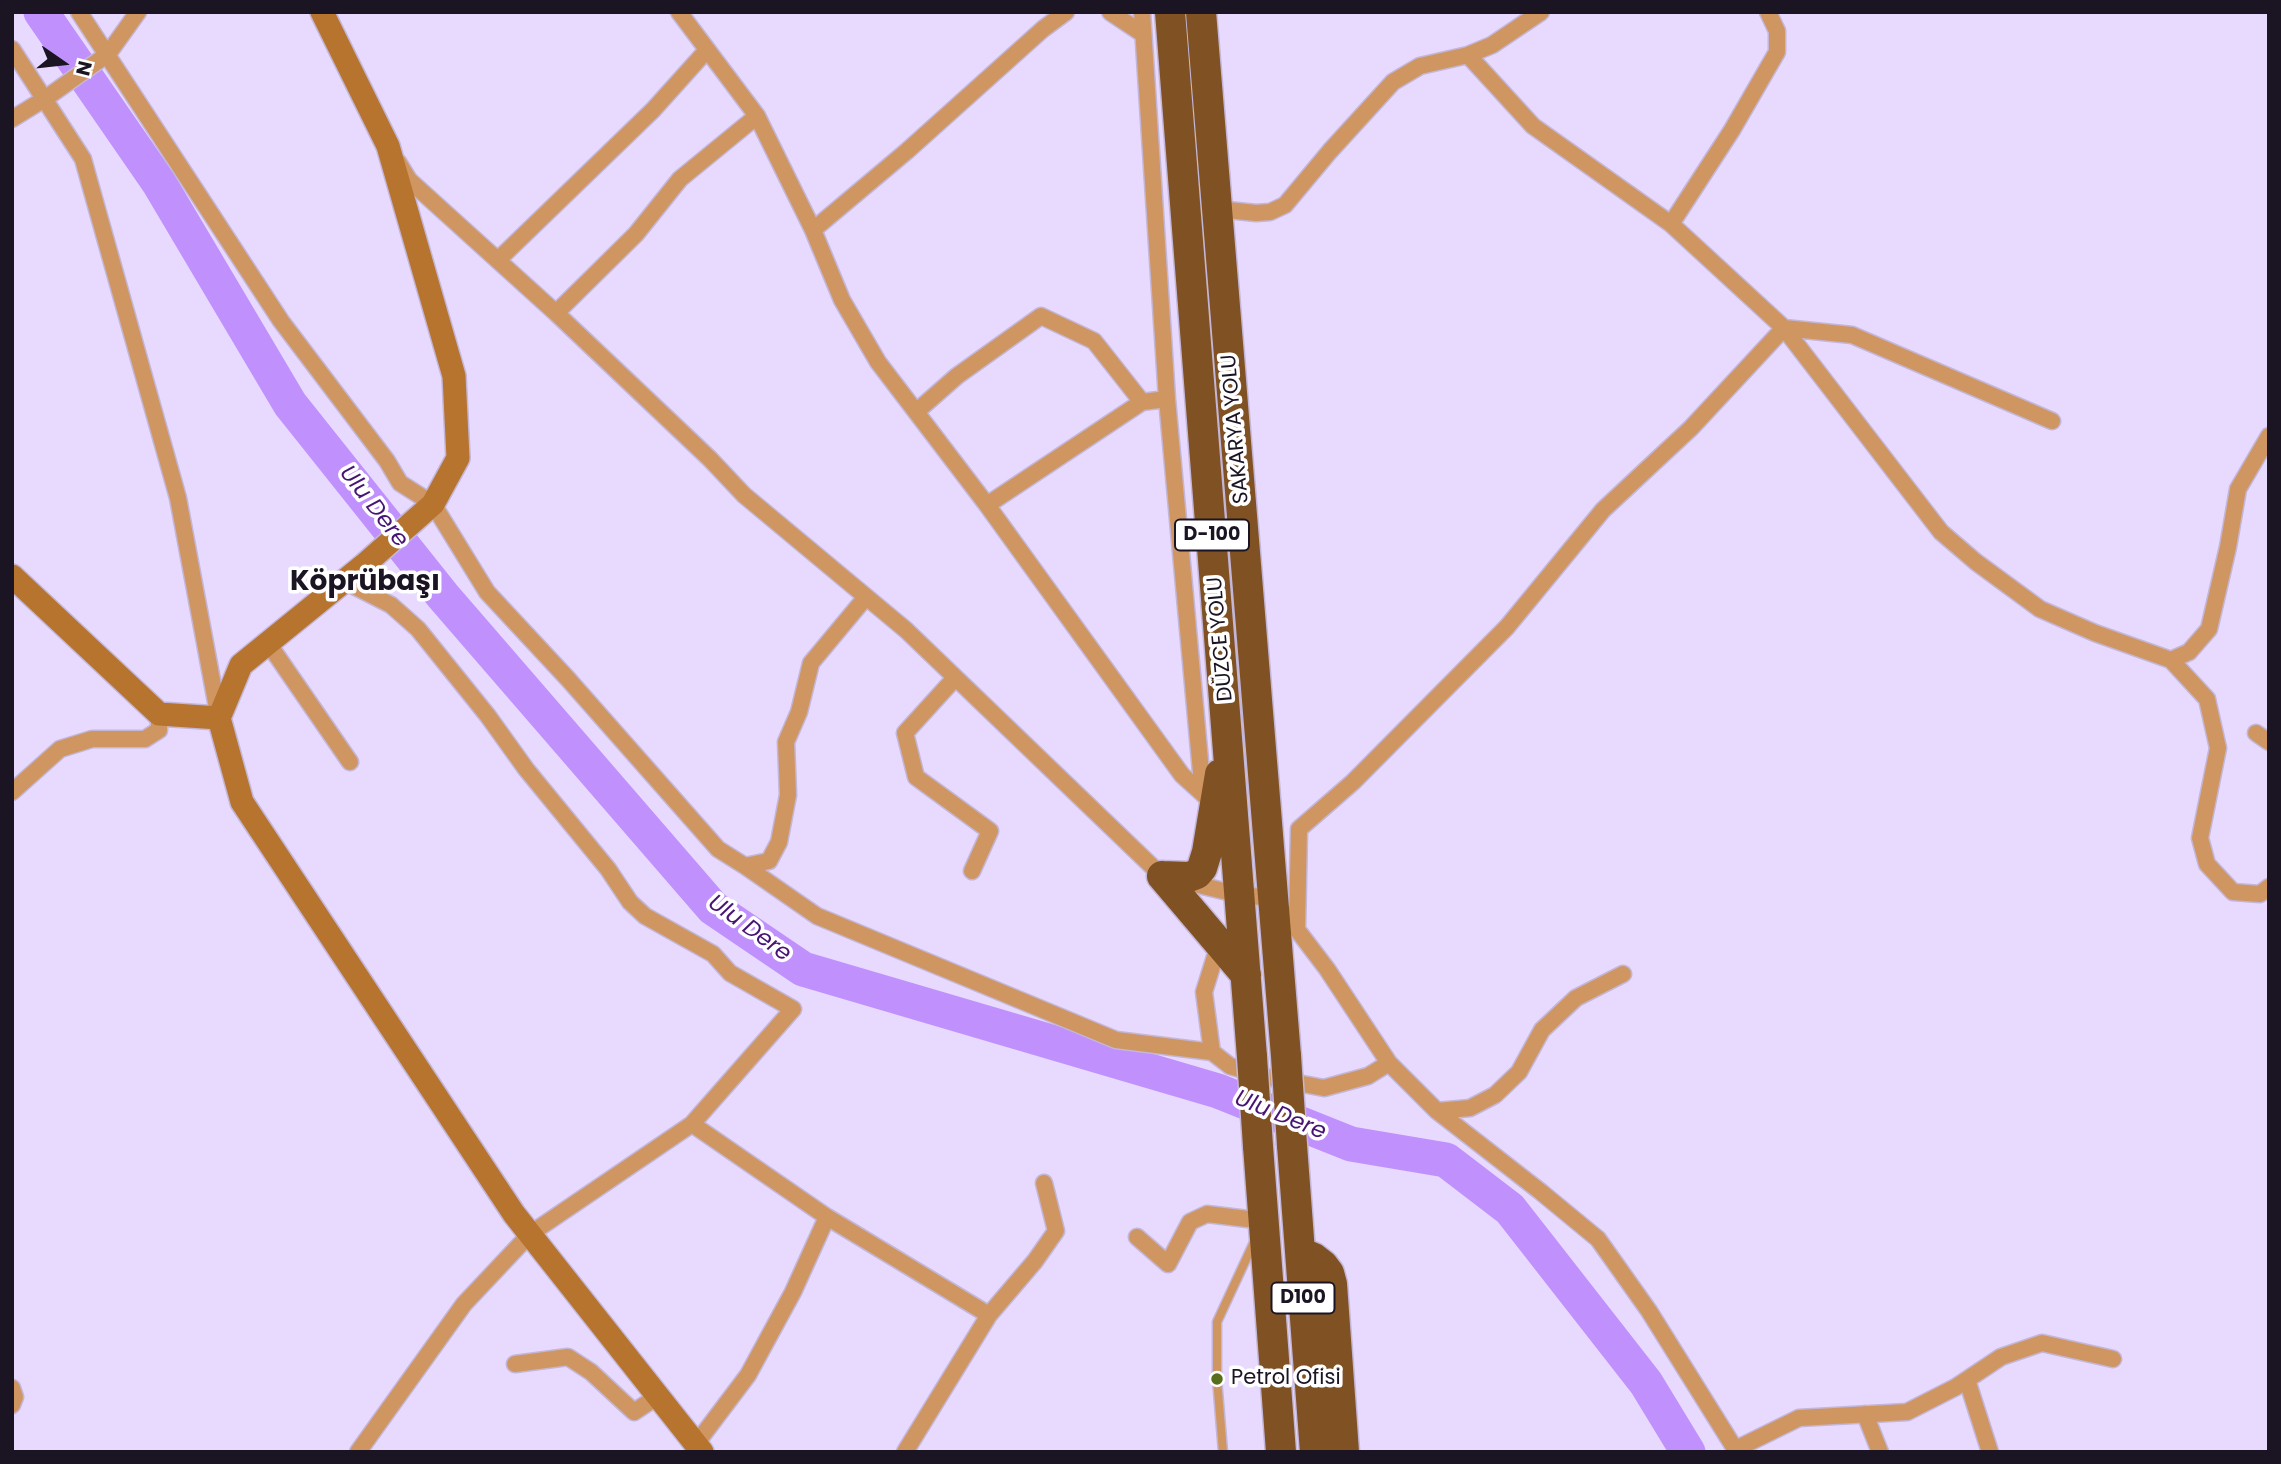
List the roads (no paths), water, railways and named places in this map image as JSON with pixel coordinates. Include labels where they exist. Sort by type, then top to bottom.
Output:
[{"type":"highway","name":"DÜZCE YOLU","points":[[1170,12],[1252,1057]]},
{"type":"highway","name":"SAKARYA YOLU","points":[[1203,21],[1286,1056]]},
{"type":"highway","points":[[1162,876],[1189,877],[1202,868],[1207,852],[1209,800],[1228,732]]},
{"type":"highway","points":[[1162,876],[1246,975]]},
{"type":"highway","name":"D100","points":[[1286,1056],[1315,1452]]},
{"type":"highway","name":"D100","points":[[1252,1057],[1281,1452]]},
{"type":"highway","points":[[1300,1252],[1323,1265],[1332,1284],[1344,1452]]},
{"type":"main road","points":[[322,12],[388,146],[454,376],[458,458],[433,503],[364,565],[241,665],[219,718],[242,802],[507,1203],[699,1448]]},
{"type":"main road","points":[[12,576],[159,714],[219,718]]},
{"type":"street","points":[[79,12],[281,321],[387,461],[400,483],[433,503],[487,592],[718,849],[817,916],[1116,1040],[1212,1052],[1230,1066],[1266,1077],[1324,1088],[1368,1076],[1389,1063]]},
{"type":"street","points":[[12,119],[46,99],[107,55],[138,12]]},
{"type":"street","points":[[679,12],[757,116],[813,230],[842,300],[878,362],[987,505],[1182,775],[1235,828]]},
{"type":"street","points":[[813,230],[1066,12]]},
{"type":"street","points":[[1110,12],[1143,34]]},
{"type":"street","points":[[1142,12],[1167,399],[1209,800]]},
{"type":"street","points":[[1671,224],[1732,130],[1777,52],[1777,31],[1768,12]]},
{"type":"street","points":[[1218,209],[1256,214],[1285,205],[1393,82],[1420,66],[1468,55],[1492,45],[1530,15]]},
{"type":"street","points":[[12,49],[83,159],[178,498],[219,718]]},
{"type":"street","points":[[499,259],[653,110],[707,50]]},
{"type":"street","points":[[1468,55],[1533,126],[1671,224],[1784,328],[1941,531],[1976,562],[2040,609],[2095,633],[2171,660],[2207,699],[2218,748],[2200,838],[2207,864],[2233,892],[2260,894],[2269,887]]},
{"type":"street","points":[[556,313],[636,234],[680,180],[757,116]]},
{"type":"street","points":[[388,146],[409,180],[499,259],[710,459],[744,495],[906,630],[1162,876],[1240,895],[1273,898],[1327,969],[1389,1063],[1437,1111],[1598,1239],[1649,1311],[1737,1450],[1799,1418],[1907,1412],[1967,1380],[2001,1357],[2042,1343],[2113,1359]]},
{"type":"street","points":[[916,412],[957,376],[1041,316],[1094,341],[1142,402]]},
{"type":"street","points":[[1784,328],[1852,335],[2052,421]]},
{"type":"street","points":[[1297,928],[1299,830],[1353,782],[1507,627],[1603,510],[1691,428],[1784,328]]},
{"type":"street","points":[[987,505],[1142,402],[1167,399]]},
{"type":"street","points":[[2171,660],[2189,652],[2209,629],[2238,489],[2269,436]]},
{"type":"street","points":[[344,581],[391,605],[418,629],[488,716],[526,769],[608,869],[630,902],[645,916],[713,954],[730,973],[793,1009],[692,1124],[530,1234],[464,1304],[358,1452]]},
{"type":"street","points":[[745,866],[769,861],[779,842],[788,795],[786,742],[799,712],[811,663],[866,597]]},
{"type":"street","points":[[268,643],[350,762]]},
{"type":"street","points":[[955,678],[905,733],[916,777],[990,831],[972,871]]},
{"type":"street","points":[[12,792],[60,749],[92,738],[145,739],[159,730],[159,714]]},
{"type":"street","points":[[1212,1052],[1204,992],[1219,944]]},
{"type":"street","points":[[1437,1111],[1470,1108],[1495,1096],[1519,1072],[1542,1030],[1576,998],[1623,974]]},
{"type":"street","points":[[692,1124],[827,1217],[989,1315]]},
{"type":"street","points":[[905,1452],[989,1315],[1035,1261],[1056,1231],[1044,1183]]},
{"type":"street","points":[[1137,1237],[1168,1264],[1190,1222],[1207,1214],[1264,1221]]},
{"type":"street","points":[[699,1448],[748,1375],[793,1292],[827,1217]]},
{"type":"street","points":[[516,1364],[568,1357],[591,1372],[634,1412],[658,1396]]},
{"type":"street","points":[[1967,1380],[1990,1452]]},
{"type":"street","points":[[12,1388],[15,1397],[12,1405]]},
{"type":"street","points":[[1865,1414],[1880,1452]]},
{"type":"lane","points":[[1223,1452],[1217,1379],[1217,1322],[1264,1221]]},
{"type":"waterway","name":"Ulu Dere","points":[[41,12],[159,183],[290,404],[443,596],[713,908],[803,969],[1218,1091],[1351,1144],[1446,1160],[1510,1209],[1646,1383],[1688,1452]]},
{"type":"place","name":"Petrol Ofisi","points":[[1217,1379]]},
{"type":"district","name":"Köprübaşı","points":[[365,583]]}]
